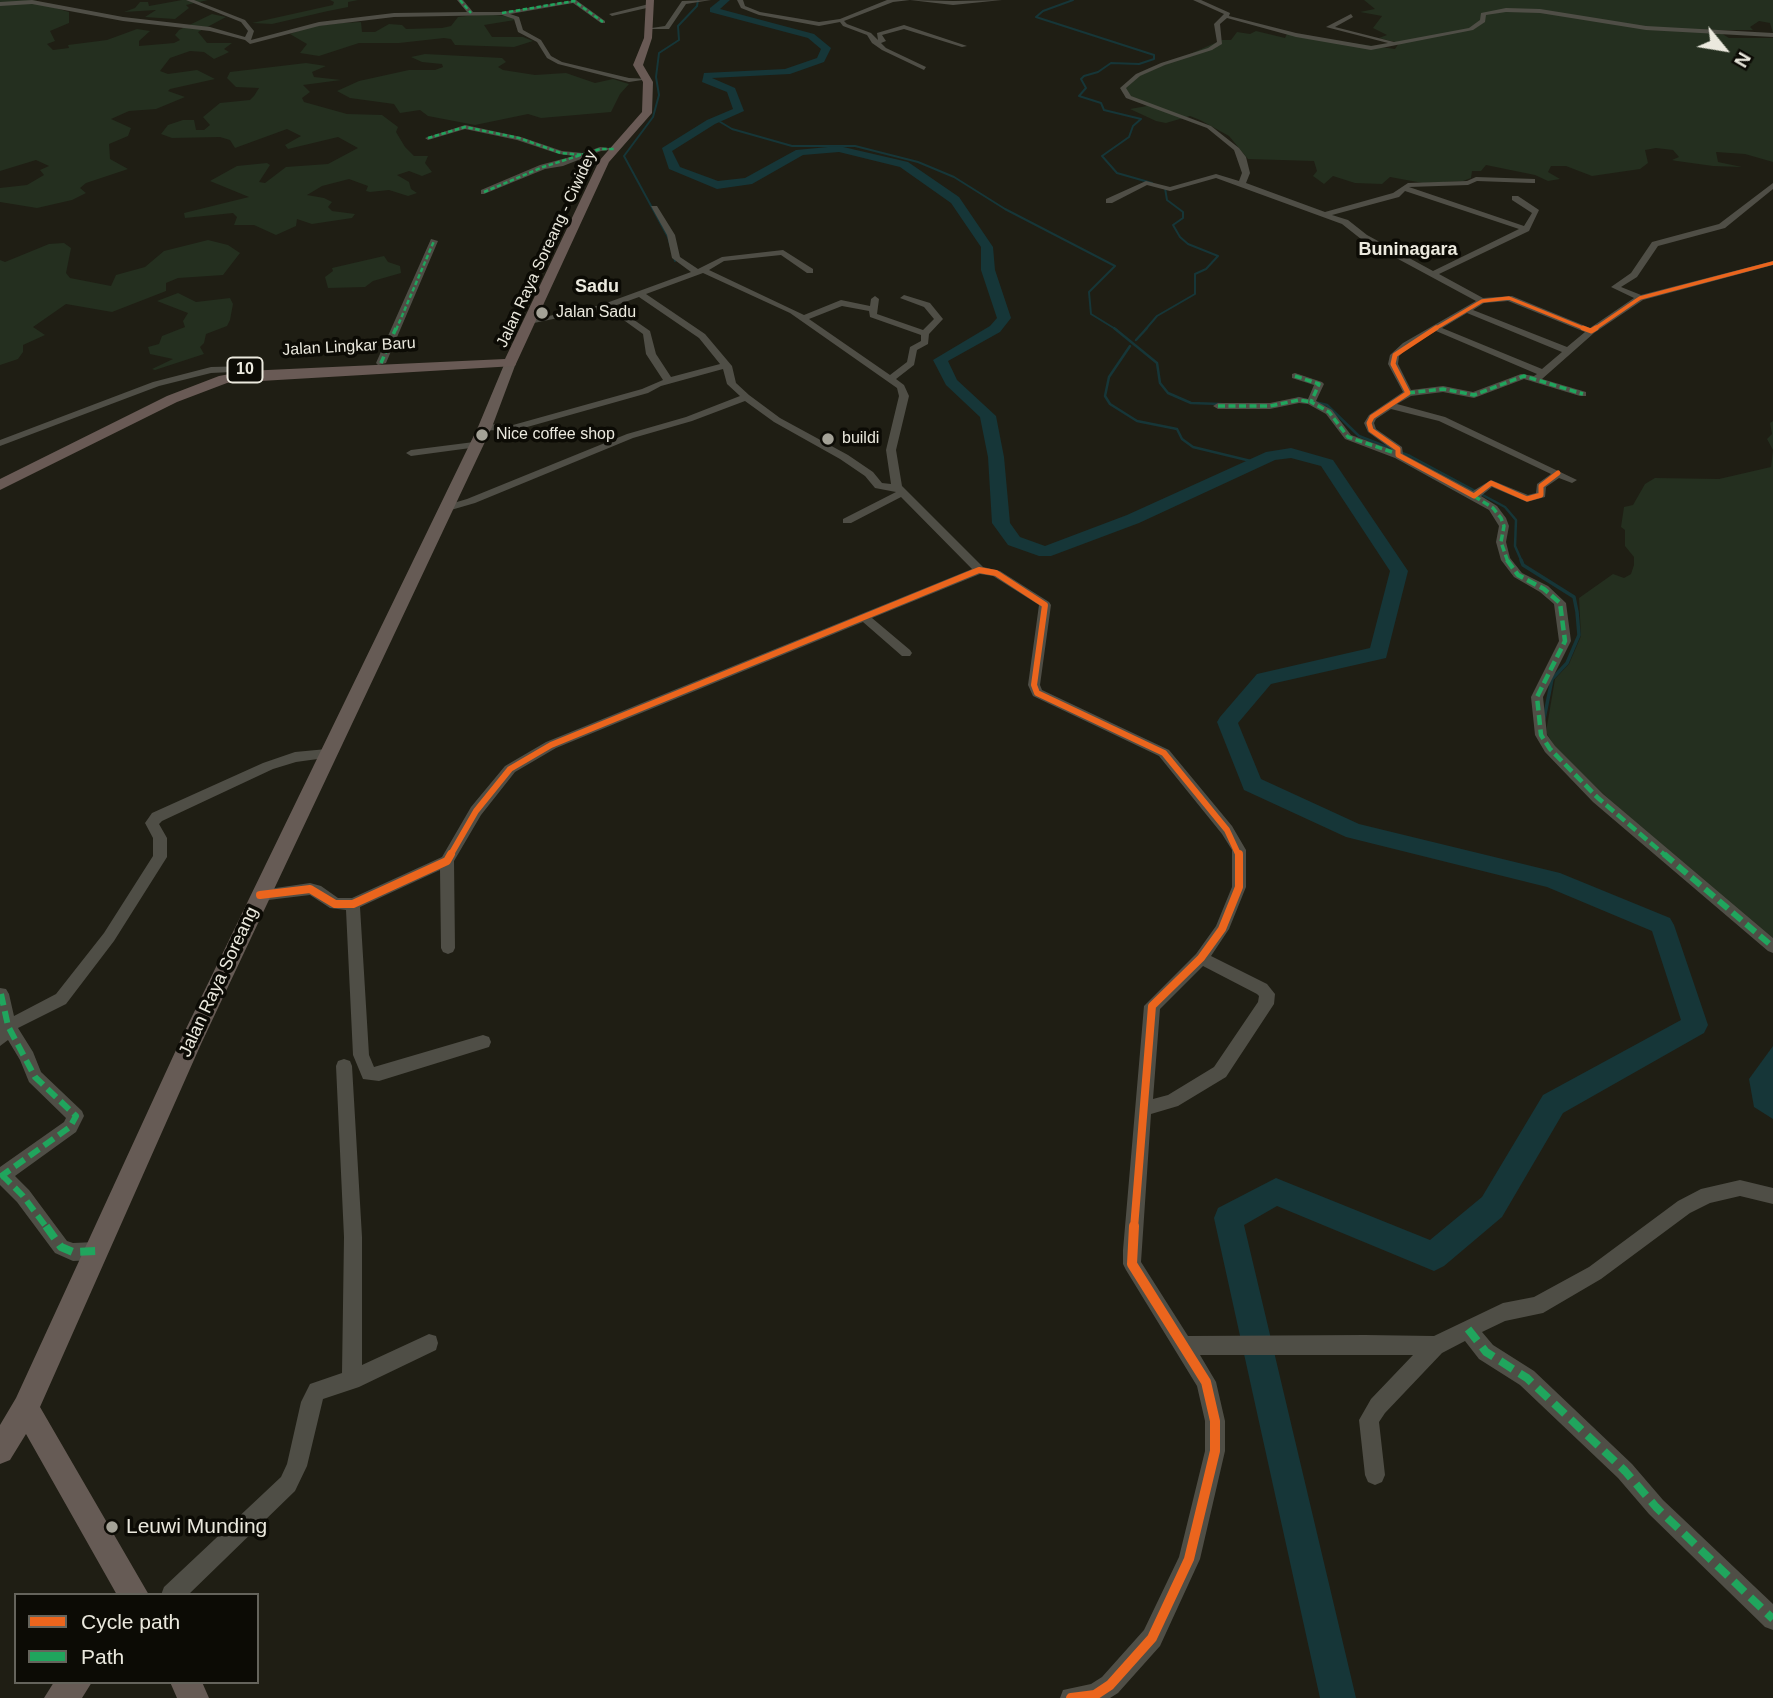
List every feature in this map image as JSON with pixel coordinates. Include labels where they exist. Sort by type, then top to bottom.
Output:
[{"type":"highway","name":"Jalan Raya Soreang - Ciwidey","points":[[512,360],[604,162],[646,113],[649,90],[638,65],[648,29],[649,3]]},
{"type":"highway","name":"Jalan Lingkar Baru","points":[[0,477],[188,384],[249,369],[512,360]]},
{"type":"highway","name":"Jalan Lingkar Baru","points":[[0,485],[172,398],[224,379],[246,375],[512,360]]},
{"type":"main road","name":"Jalan Raya Soreang","points":[[0,1450],[26,1408],[260,895],[485,426],[512,360]]},
{"type":"main road","points":[[26,1408],[133,1593]]},
{"type":"main road","points":[[59,1698],[75,1684]]},
{"type":"street","points":[[189,0],[243,21],[251,31],[247,39]]},
{"type":"street","points":[[460,0],[471,13]]},
{"type":"street","points":[[0,4],[32,2],[123,19],[209,29],[261,41],[330,22],[402,14],[502,13],[583,0]]},
{"type":"street","points":[[740,0],[743,7],[759,13],[816,24],[841,20],[892,0],[907,0]]},
{"type":"street","points":[[913,0],[953,3],[999,0]]},
{"type":"street","points":[[1196,0],[1227,13],[1228,17],[1283,32],[1371,48],[1387,47],[1400,42]]},
{"type":"street","points":[[573,1],[603,22]]},
{"type":"street","points":[[648,29],[667,28],[683,3],[702,1]]},
{"type":"street","points":[[612,14],[649,3]]},
{"type":"street","points":[[843,8],[861,12]]},
{"type":"street","points":[[1351,16],[1326,28],[1354,31],[1383,42],[1400,42],[1471,29],[1483,21],[1483,14],[1506,10],[1540,11],[1650,29],[1773,35]]},
{"type":"street","points":[[502,13],[517,18],[520,31],[539,41],[548,57],[560,63],[629,80],[646,79]]},
{"type":"street","points":[[812,15],[828,22]]},
{"type":"street","points":[[1228,17],[1217,24],[1220,43],[1216,47],[1148,69],[1123,88],[1128,97],[1209,127],[1237,149],[1246,173],[1242,184]]},
{"type":"street","points":[[841,20],[845,25],[869,34],[874,42],[924,68]]},
{"type":"street","points":[[874,42],[883,41],[879,34],[904,27],[964,46]]},
{"type":"street","points":[[1283,32],[1310,30]]},
{"type":"street","points":[[428,138],[465,127],[519,138],[561,153],[583,155]]},
{"type":"street","points":[[484,192],[521,175],[603,148],[614,149]]},
{"type":"street","points":[[1109,201],[1146,183],[1168,189],[1213,176],[1326,214],[1482,301]]},
{"type":"street","points":[[1326,214],[1396,195],[1410,184],[1447,185],[1476,179],[1532,181]]},
{"type":"street","points":[[1640,299],[1615,287],[1634,275],[1655,244],[1722,226],[1773,185]]},
{"type":"street","points":[[1404,188],[1525,229]]},
{"type":"street","points":[[1435,273],[1525,229],[1536,212],[1515,198]]},
{"type":"street","points":[[654,208],[671,235],[676,258],[793,311],[901,387],[904,396],[891,450],[899,490]]},
{"type":"street","points":[[381,363],[434,241]]},
{"type":"street","points":[[529,321],[608,305],[701,271],[722,259],[785,252],[810,271]]},
{"type":"street","points":[[1398,453],[1370,427],[1372,417],[1408,393],[1443,389],[1474,395],[1517,376],[1540,376],[1591,331],[1640,299],[1773,263]]},
{"type":"street","points":[[641,294],[702,336],[726,365],[732,383],[746,397],[777,420],[844,457],[869,474],[879,486],[899,490],[979,570],[1003,577],[1038,597],[1045,605],[1034,685],[1037,693],[1164,753],[1227,830],[1239,850],[1239,887],[1231,911],[1201,958],[1152,1006],[1132,1264],[1186,1346],[1206,1382],[1215,1421],[1215,1451],[1189,1559],[1152,1638],[1110,1685],[1096,1695],[1071,1698]]},
{"type":"street","points":[[1408,393],[1393,364],[1395,355],[1482,301],[1506,297],[1527,303],[1591,331]]},
{"type":"street","points":[[890,380],[911,363],[913,349],[925,342],[925,334],[938,321],[936,311],[904,298]]},
{"type":"street","points":[[803,318],[841,303],[873,304],[877,317],[925,334]]},
{"type":"street","points":[[608,305],[647,333],[651,355],[669,381]]},
{"type":"street","points":[[1467,310],[1568,351]]},
{"type":"street","points":[[1436,328],[1583,394]]},
{"type":"street","points":[[485,426],[513,428],[726,365]]},
{"type":"street","points":[[0,443],[156,384],[211,370],[249,369]]},
{"type":"street","points":[[1295,376],[1319,384],[1312,400]]},
{"type":"street","points":[[444,509],[471,502],[630,436],[689,419],[746,397]]},
{"type":"street","points":[[1218,406],[1270,406],[1312,400],[1329,412],[1348,437],[1398,453],[1478,494],[1493,508],[1502,518],[1504,526],[1501,542],[1505,558],[1518,575],[1545,589],[1560,603],[1565,641],[1537,697],[1541,735],[1598,798],[1773,947]]},
{"type":"street","points":[[1388,405],[1442,419],[1572,480]]},
{"type":"street","points":[[411,453],[474,445]]},
{"type":"street","points":[[1478,494],[1491,483],[1527,499],[1541,495],[1541,486],[1558,473]]},
{"type":"street","points":[[847,521],[899,490]]},
{"type":"street","points":[[448,948],[447,861],[476,811],[516,763],[551,745],[979,570]]},
{"type":"street","points":[[864,617],[906,653]]},
{"type":"street","points":[[7,1032],[61,999],[109,937],[160,857],[160,838],[152,823],[157,817],[268,766],[295,757],[327,754]]},
{"type":"street","points":[[260,895],[310,889],[316,890],[335,904],[353,904],[447,861]]},
{"type":"street","points":[[353,904],[361,1055],[369,1074],[379,1074],[484,1042]]},
{"type":"street","points":[[1146,1108],[1180,1097],[1220,1072],[1266,1004],[1266,994],[1262,989],[1201,958]]},
{"type":"street","points":[[1,994],[7,1032],[27,1056],[35,1077],[76,1116],[70,1127],[1,1176],[23,1196],[61,1247],[73,1252],[96,1251]]},
{"type":"street","points":[[344,1066],[353,1237],[352,1380]]},
{"type":"street","points":[[1375,1475],[1369,1420],[1378,1406],[1435,1346],[1503,1312],[1536,1306],[1595,1273],[1684,1208],[1707,1195],[1741,1188],[1773,1196]]},
{"type":"street","points":[[1468,1329],[1486,1352],[1527,1378],[1625,1471],[1656,1507],[1773,1619]]},
{"type":"street","points":[[174,1593],[288,1484],[297,1466],[311,1402],[317,1391],[352,1380],[429,1343]]},
{"type":"street","points":[[1186,1346],[1435,1346]]},
{"type":"green space","points":[[0,0],[38,0],[32,1],[69,12],[69,23],[50,31],[55,41],[47,44],[53,50],[69,48],[68,45],[107,40],[137,29],[150,31],[139,41],[139,46],[174,43],[180,40],[175,35],[179,30],[212,14],[226,17],[198,32],[207,43],[232,43],[224,49],[229,52],[214,59],[204,52],[190,51],[170,58],[160,71],[168,74],[197,70],[215,79],[170,89],[168,91],[185,97],[156,109],[129,111],[111,119],[131,128],[128,136],[109,144],[110,159],[128,169],[86,183],[80,188],[86,193],[72,200],[37,208],[0,202],[0,188],[27,185],[44,175],[40,170],[49,166],[36,160],[0,171]]},
{"type":"green space","points":[[182,0],[208,0],[186,5],[189,8],[175,19],[145,17],[156,10],[124,12],[135,8],[140,2],[148,2],[149,6]]},
{"type":"green space","points":[[330,0],[358,0],[348,2],[348,7],[272,24],[252,23],[333,5],[334,2]]},
{"type":"green space","points":[[1364,0],[1773,0],[1773,33],[1770,23],[1759,21],[1750,27],[1753,30],[1716,30],[1729,38],[1773,38],[1773,162],[1745,154],[1716,152],[1718,162],[1742,167],[1713,166],[1672,160],[1679,157],[1673,150],[1656,148],[1645,150],[1648,163],[1640,169],[1592,176],[1566,166],[1551,166],[1548,172],[1560,179],[1548,181],[1535,175],[1486,165],[1481,171],[1472,171],[1471,178],[1463,181],[1423,183],[1390,177],[1382,184],[1355,183],[1333,176],[1324,184],[1313,176],[1317,171],[1314,161],[1248,159],[1229,136],[1200,120],[1190,116],[1166,123],[1130,109],[1147,106],[1130,96],[1125,88],[1139,76],[1222,40],[1231,40],[1237,32],[1250,34],[1256,31],[1285,38],[1287,34],[1395,49],[1399,43],[1379,38],[1387,35],[1373,28],[1382,16],[1360,12],[1375,9]]},
{"type":"green space","points":[[485,14],[513,17],[515,20],[484,25],[492,37],[523,37],[533,41],[514,47],[455,45],[451,39],[444,38],[399,43],[359,43],[319,56],[300,53],[307,44],[290,34],[309,27],[361,22],[362,32],[375,32],[389,24],[402,25],[406,29],[442,28],[451,26],[458,17]]},
{"type":"green space","points":[[425,54],[502,58],[506,62],[498,67],[503,70],[535,75],[566,73],[595,83],[613,79],[629,84],[620,94],[611,112],[541,118],[528,114],[475,125],[428,116],[420,110],[400,113],[394,104],[350,98],[337,91],[359,81],[409,70],[435,70],[443,67],[442,64],[422,62],[411,57]]},
{"type":"green space","points":[[306,63],[326,66],[312,72],[314,77],[341,80],[303,85],[310,92],[302,98],[304,102],[347,114],[382,115],[398,127],[396,132],[414,156],[428,156],[425,163],[432,172],[422,176],[409,171],[397,175],[409,182],[411,189],[417,193],[408,196],[389,190],[370,192],[366,191],[368,186],[349,179],[322,186],[307,195],[332,202],[328,207],[332,211],[355,214],[352,218],[312,224],[297,219],[296,226],[276,235],[254,225],[234,225],[237,217],[233,213],[185,218],[184,213],[249,197],[210,181],[237,166],[267,163],[270,165],[259,182],[265,183],[286,167],[328,164],[358,148],[338,137],[288,149],[285,145],[301,136],[287,129],[235,148],[230,140],[220,137],[172,138],[161,134],[168,125],[183,120],[194,120],[196,130],[204,130],[210,125],[203,117],[220,103],[250,100],[259,88],[236,87],[227,78],[230,72]]},
{"type":"green space","points":[[208,240],[228,245],[240,253],[223,275],[178,278],[166,283],[166,291],[112,312],[66,304],[33,327],[45,335],[23,345],[23,352],[18,359],[0,365],[0,260],[5,262],[49,244],[64,243],[71,248],[66,273],[70,278],[111,286],[116,275],[145,267],[164,251]]},
{"type":"green space","points":[[384,256],[388,262],[400,266],[401,273],[373,281],[365,287],[328,288],[325,277],[333,271],[332,268]]},
{"type":"green space","points":[[178,293],[196,302],[230,298],[233,304],[230,320],[227,326],[206,334],[200,347],[204,354],[155,370],[152,369],[173,359],[150,354],[148,347],[159,344],[162,336],[185,327],[183,321],[188,313],[157,301]]},
{"type":"green space","points":[[1773,421],[1773,450],[1767,439],[1772,434],[1770,423]]},
{"type":"green space","points":[[1773,450],[1773,938],[1611,801],[1556,749],[1546,732],[1555,679],[1569,664],[1581,636],[1579,598],[1613,574],[1624,578],[1631,574],[1634,557],[1625,546],[1625,530],[1621,527],[1624,507],[1633,505],[1645,484],[1655,478],[1719,479],[1771,467]]},
{"type":"water","points":[[1773,1046],[1773,1119],[1754,1107],[1749,1079]]},
{"type":"waterway","points":[[675,261],[668,237],[624,156],[653,117],[659,95],[656,77],[659,53],[679,40],[678,26],[697,6],[698,0]]},
{"type":"waterway","points":[[726,0],[713,10],[811,36],[826,48],[821,60],[786,72],[708,75],[706,80],[731,90],[739,111],[711,122],[666,150],[675,169],[717,185],[748,181],[800,152],[839,149],[904,164],[955,200],[987,247],[988,270],[1004,318],[995,329],[940,360],[951,382],[988,416],[996,457],[1001,523],[1014,541],[1045,552],[1133,519],[1272,455],[1291,453],[1327,463],[1399,571],[1379,653],[1264,679],[1227,722],[1252,784],[1354,831],[1552,879],[1662,925],[1695,1025],[1553,1104],[1492,1207],[1434,1256],[1276,1192],[1228,1218],[1338,1698]]},
{"type":"waterway","points":[[1073,0],[1043,11],[1036,17],[1154,55],[1154,59],[1139,64],[1111,63],[1098,72],[1084,76],[1081,79],[1086,88],[1079,96],[1101,103],[1104,110],[1141,119],[1133,126],[1129,137],[1102,156],[1117,173],[1152,183]]},
{"type":"waterway","points":[[717,120],[732,129],[792,146],[855,146],[918,162],[954,177],[1005,209],[1115,266],[1089,292],[1091,314],[1115,329]]},
{"type":"waterway","points":[[1145,330],[1157,316],[1195,294],[1195,274],[1206,269],[1218,256],[1188,244],[1180,237],[1173,225],[1183,218],[1183,212],[1167,200],[1165,188]]},
{"type":"waterway","points":[[1136,340],[1147,328]]},
{"type":"waterway","points":[[1115,329],[1157,363],[1160,383],[1168,393],[1191,403],[1221,404]]},
{"type":"waterway","points":[[1130,346],[1109,377],[1105,396],[1110,404],[1137,421],[1177,429],[1182,439],[1193,447],[1255,462]]},
{"type":"waterway","points":[[1298,398],[1327,405],[1359,436],[1410,456],[1505,507],[1516,520],[1515,546],[1522,562]]},
{"type":"waterway","points":[[1521,560],[1523,565],[1574,597],[1577,612],[1579,635],[1567,663],[1552,679],[1544,719]]},
{"type":"marked path","points":[[460,0],[471,13]]},
{"type":"marked path","points":[[502,13],[574,1],[603,22]]},
{"type":"marked path","points":[[428,138],[465,127],[519,138],[561,153],[583,155]]},
{"type":"marked path","points":[[484,192],[543,167],[560,164],[600,149],[614,149]]},
{"type":"marked path","points":[[381,363],[434,241]]},
{"type":"marked path","points":[[1295,376],[1319,384],[1311,402],[1329,412],[1348,437],[1392,452]]},
{"type":"marked path","points":[[1408,393],[1443,389],[1474,395],[1524,376],[1583,394]]},
{"type":"marked path","points":[[1218,406],[1270,406],[1299,400],[1311,402]]},
{"type":"marked path","points":[[1474,496],[1493,508],[1501,518],[1504,526],[1501,542],[1505,558],[1518,575],[1544,589],[1560,603],[1565,641],[1537,697],[1541,735],[1550,749],[1598,798],[1773,947]]},
{"type":"marked path","points":[[0,1177],[70,1127],[76,1116],[35,1077],[27,1057],[8,1026],[1,994]]},
{"type":"marked path","points":[[2,1175],[23,1196],[61,1247],[73,1252],[96,1251]]},
{"type":"marked path","points":[[1468,1329],[1486,1352],[1527,1378],[1625,1471],[1656,1507],[1773,1619]]},
{"type":"cycle path","points":[[1558,473],[1541,486],[1541,495],[1527,499],[1491,483],[1474,496],[1398,455],[1398,449],[1371,430],[1369,423],[1372,417],[1408,393],[1393,364],[1395,355],[1406,345],[1482,301],[1509,298],[1591,331],[1640,298],[1773,263]]},
{"type":"cycle path","points":[[260,895],[310,889],[316,890],[335,904],[353,904],[447,861],[476,811],[510,769],[551,745],[979,570],[996,573],[1042,601],[1045,605],[1034,685],[1037,693],[1164,753],[1227,830],[1239,850],[1240,870],[1239,887],[1222,929],[1201,958],[1152,1006],[1132,1250],[1132,1264],[1206,1382],[1215,1421],[1215,1451],[1189,1559],[1152,1638],[1110,1685],[1095,1695],[1071,1698]]},
{"type":"place","name":"Jalan Sadu","points":[[542,313]]},
{"type":"place","name":"Nice coffee shop","points":[[482,435]]},
{"type":"place","name":"buildi","points":[[828,439]]},
{"type":"place","name":"Leuwi Munding","points":[[112,1527]]},
{"type":"district","name":"Buninagara","points":[[1408,250]]},
{"type":"district","name":"Sadu","points":[[597,287]]}]
